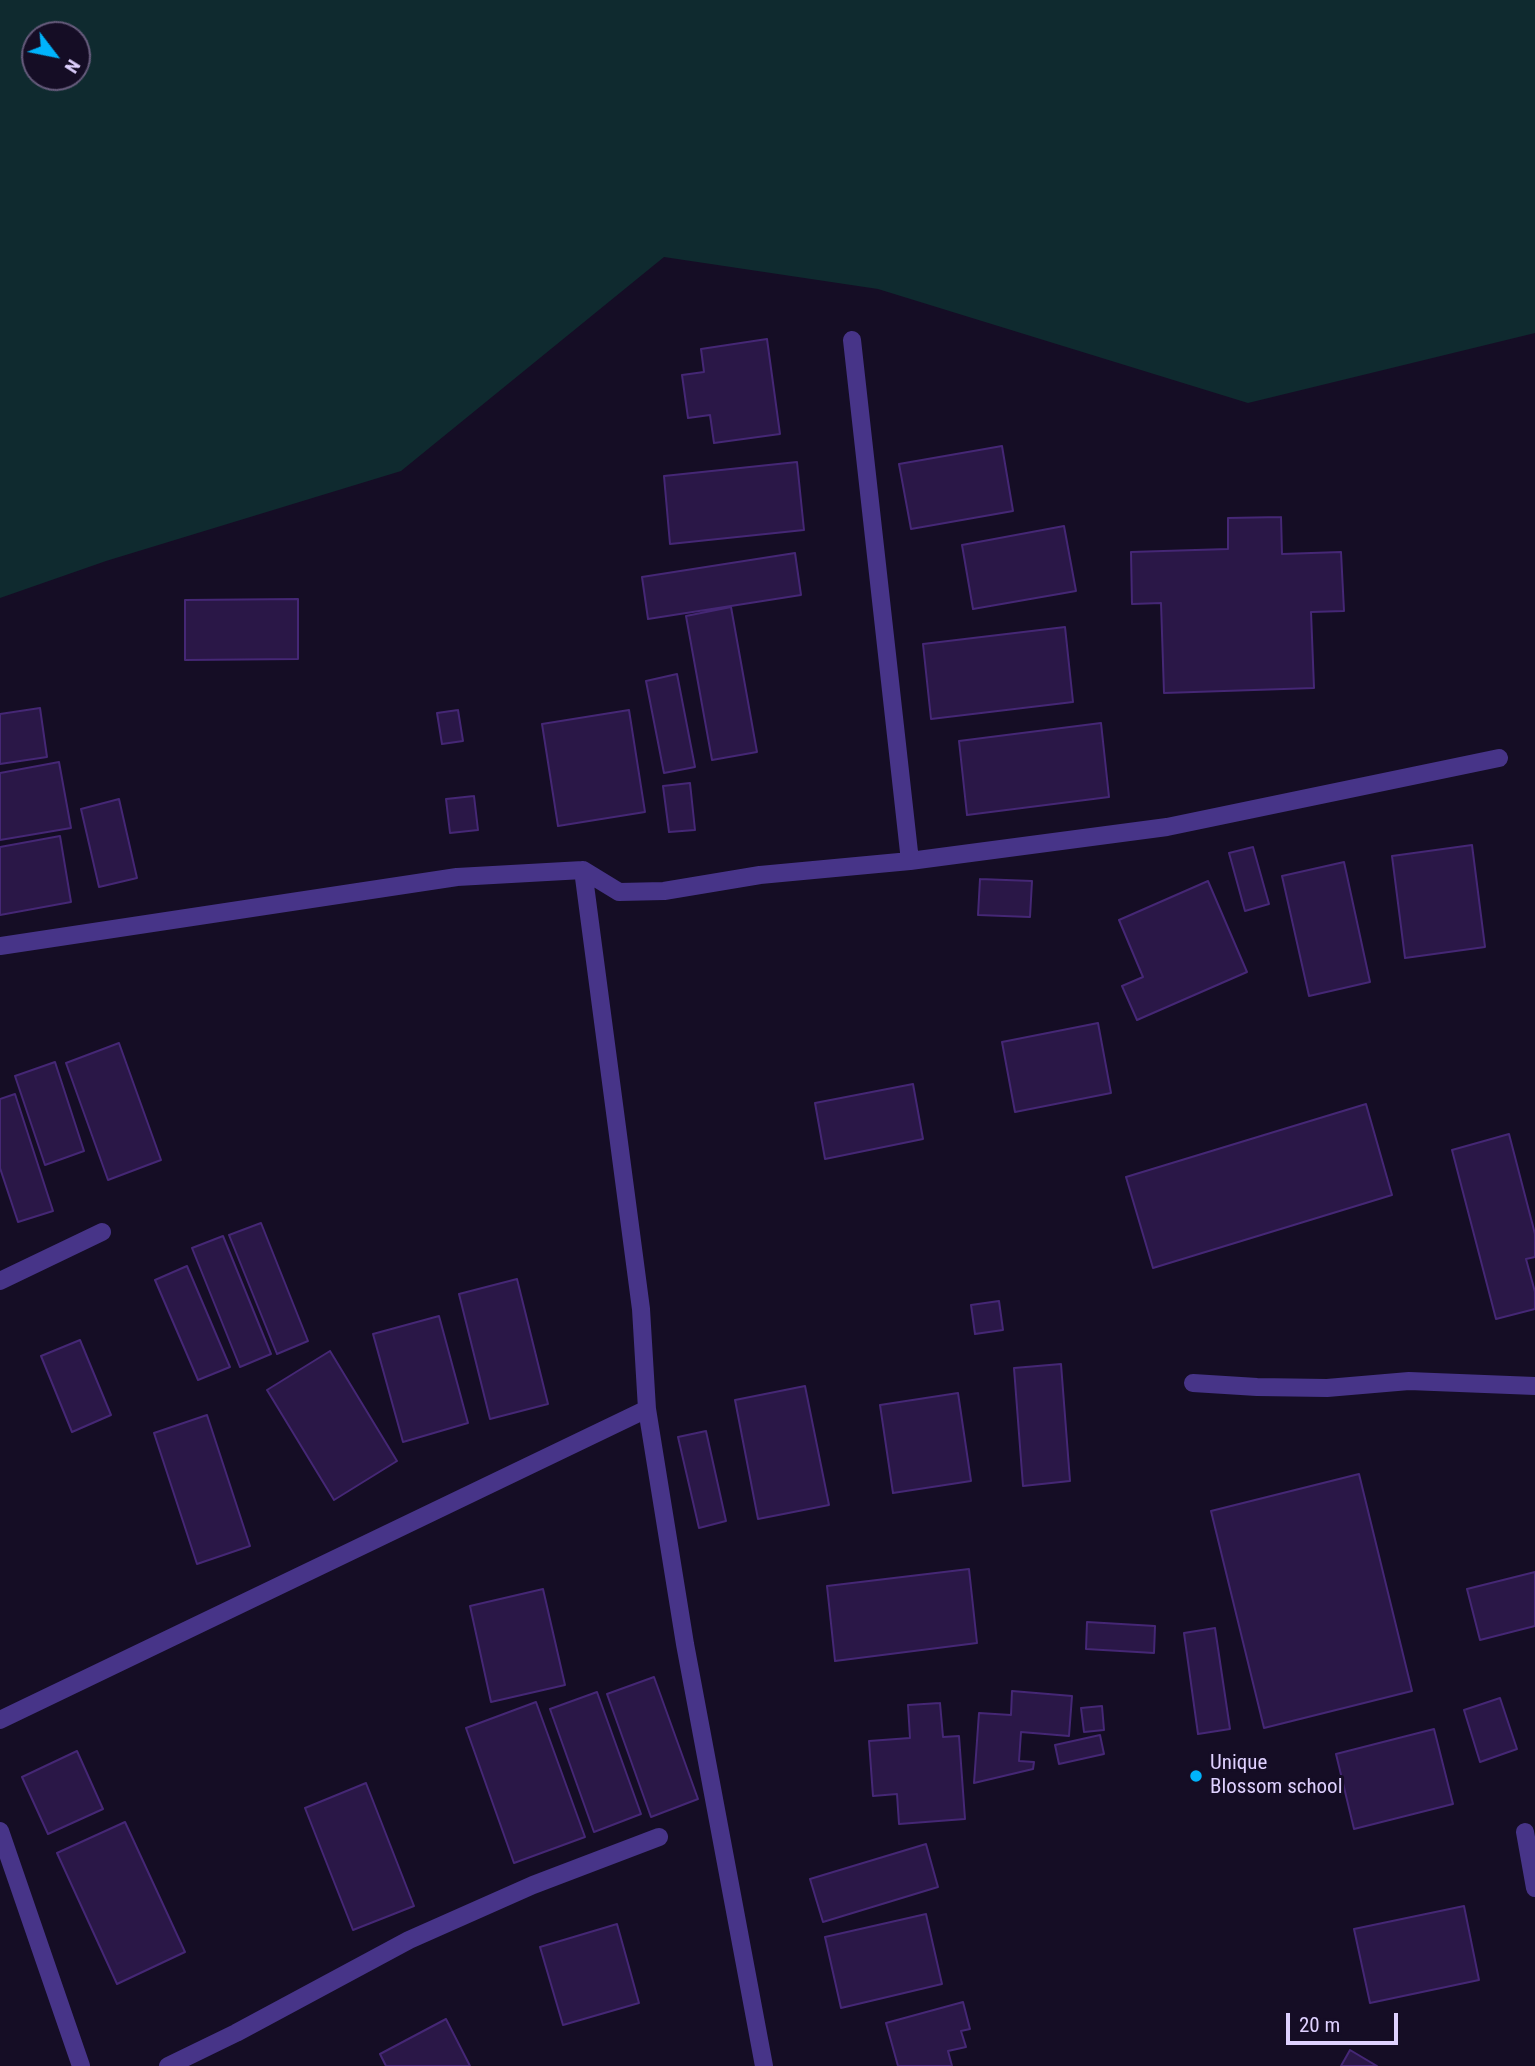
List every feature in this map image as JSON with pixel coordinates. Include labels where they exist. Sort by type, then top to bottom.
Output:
[{"type":"street","points":[[852,340],[910,861]]},
{"type":"street","points":[[0,946],[457,877],[583,870],[619,892],[664,891],[760,875],[910,861],[1167,827],[1499,758]]},
{"type":"street","points":[[583,870],[641,1309],[647,1409],[685,1644],[764,2066]]},
{"type":"street","points":[[0,1281],[102,1232]]},
{"type":"street","points":[[1194,1383],[1327,1388],[1409,1381],[1535,1386]]},
{"type":"street","points":[[0,1720],[647,1409]]},
{"type":"street","points":[[0,1831],[81,2066]]},
{"type":"street","points":[[1525,1832],[1535,1888]]},
{"type":"street","points":[[167,2066],[236,2033],[409,1940],[533,1885],[659,1837]]},
{"type":"green space","points":[[0,0],[1535,0],[1535,333],[1248,403],[878,289],[664,257],[401,471],[106,561],[0,598]]},
{"type":"building","points":[[767,339],[780,434],[714,443],[710,415],[688,418],[682,375],[704,372],[701,349]]},
{"type":"building","points":[[1002,446],[1013,511],[911,529],[899,464]]},
{"type":"building","points":[[797,462],[804,530],[670,544],[664,476]]},
{"type":"building","points":[[1281,517],[1282,554],[1341,552],[1344,611],[1311,612],[1314,688],[1164,693],[1161,603],[1132,604],[1131,552],[1228,549],[1228,518]]},
{"type":"building","points":[[1064,526],[1076,591],[973,609],[962,545]]},
{"type":"building","points":[[795,553],[801,595],[648,619],[642,577]]},
{"type":"building","points":[[298,599],[298,659],[185,660],[185,600]]},
{"type":"building","points":[[731,607],[757,752],[712,760],[686,616]]},
{"type":"building","points":[[1065,627],[1073,702],[931,719],[923,644]]},
{"type":"building","points":[[677,674],[695,767],[664,773],[646,681]]},
{"type":"building","points":[[40,708],[47,757],[0,764],[0,714]]},
{"type":"building","points":[[458,710],[463,741],[442,744],[437,713]]},
{"type":"building","points":[[629,710],[645,812],[558,826],[542,724]]},
{"type":"building","points":[[1101,723],[1109,797],[967,815],[959,741]]},
{"type":"building","points":[[59,762],[71,828],[0,840],[0,773]]},
{"type":"building","points":[[690,783],[695,830],[669,832],[663,786]]},
{"type":"building","points":[[474,796],[478,830],[450,833],[446,799]]},
{"type":"building","points":[[119,799],[137,878],[99,887],[81,809]]},
{"type":"building","points":[[60,836],[71,902],[0,915],[0,847]]},
{"type":"building","points":[[1472,845],[1485,947],[1405,958],[1392,856]]},
{"type":"building","points":[[1253,847],[1269,904],[1245,911],[1229,853]]},
{"type":"building","points":[[1344,862],[1370,982],[1309,996],[1282,876]]},
{"type":"building","points":[[980,879],[1032,881],[1030,917],[978,915]]},
{"type":"building","points":[[1208,881],[1247,972],[1137,1020],[1122,986],[1143,977],[1119,920]]},
{"type":"building","points":[[1098,1023],[1111,1093],[1015,1112],[1002,1042]]},
{"type":"building","points":[[119,1043],[161,1160],[108,1180],[66,1063]]},
{"type":"building","points":[[55,1062],[84,1151],[45,1165],[15,1076]]},
{"type":"building","points":[[913,1084],[923,1139],[825,1159],[815,1103]]},
{"type":"building","points":[[15,1094],[53,1211],[18,1222],[0,1168],[0,1099]]},
{"type":"building","points":[[1366,1104],[1392,1195],[1153,1268],[1126,1177]]},
{"type":"building","points":[[1509,1134],[1535,1234],[1535,1257],[1526,1259],[1535,1292],[1535,1309],[1496,1319],[1452,1150]]},
{"type":"building","points":[[261,1223],[308,1341],[277,1354],[229,1235]]},
{"type":"building","points":[[223,1236],[271,1354],[240,1367],[192,1248]]},
{"type":"building","points":[[187,1266],[230,1367],[198,1380],[155,1280]]},
{"type":"building","points":[[517,1279],[548,1404],[490,1419],[459,1294]]},
{"type":"building","points":[[999,1301],[1003,1330],[975,1334],[971,1305]]},
{"type":"building","points":[[439,1316],[468,1423],[403,1442],[373,1334]]},
{"type":"building","points":[[80,1340],[111,1415],[72,1432],[41,1356]]},
{"type":"building","points":[[330,1351],[397,1461],[334,1500],[267,1390]]},
{"type":"building","points":[[1061,1364],[1070,1481],[1023,1486],[1014,1368]]},
{"type":"building","points":[[805,1386],[829,1505],[758,1519],[735,1400]]},
{"type":"building","points":[[958,1393],[971,1481],[893,1493],[880,1405]]},
{"type":"building","points":[[207,1415],[250,1546],[197,1564],[154,1433]]},
{"type":"building","points":[[706,1431],[726,1521],[699,1528],[678,1437]]},
{"type":"building","points":[[1359,1474],[1412,1691],[1264,1728],[1211,1511]]},
{"type":"building","points":[[969,1569],[977,1643],[835,1661],[827,1586]]},
{"type":"building","points":[[1535,1572],[1535,1626],[1480,1640],[1467,1589]]},
{"type":"building","points":[[543,1589],[565,1685],[491,1702],[470,1606]]},
{"type":"building","points":[[1087,1622],[1155,1626],[1154,1653],[1086,1649]]},
{"type":"building","points":[[1215,1628],[1230,1729],[1198,1734],[1184,1633]]},
{"type":"building","points":[[654,1677],[698,1799],[651,1817],[607,1694]]},
{"type":"building","points":[[1012,1691],[1072,1696],[1069,1736],[1021,1732],[1019,1761],[1034,1762],[1033,1769],[974,1783],[979,1713],[1011,1715]]},
{"type":"building","points":[[597,1692],[641,1814],[594,1832],[550,1709]]},
{"type":"building","points":[[1500,1698],[1517,1749],[1480,1762],[1464,1710]]},
{"type":"building","points":[[536,1702],[585,1837],[514,1863],[466,1728]]},
{"type":"building","points":[[940,1703],[943,1737],[959,1736],[965,1819],[899,1824],[897,1794],[873,1796],[869,1741],[910,1738],[908,1705]]},
{"type":"building","points":[[1102,1706],[1104,1730],[1084,1732],[1081,1708]]},
{"type":"building","points":[[1434,1729],[1453,1804],[1354,1829],[1336,1754]]},
{"type":"building","points":[[1100,1735],[1104,1754],[1059,1764],[1055,1745]]},
{"type":"building","points":[[77,1751],[103,1809],[48,1834],[22,1777]]},
{"type":"building","points":[[366,1783],[414,1906],[353,1930],[305,1808]]},
{"type":"building","points":[[125,1822],[185,1952],[117,1984],[57,1853]]},
{"type":"building","points":[[926,1844],[938,1887],[823,1922],[810,1879]]},
{"type":"building","points":[[1464,1906],[1479,1980],[1370,2003],[1354,1929]]},
{"type":"building","points":[[926,1914],[942,1984],[841,2008],[825,1937]]},
{"type":"building","points":[[617,1924],[639,2003],[563,2025],[540,1947]]},
{"type":"building","points":[[963,2002],[970,2029],[961,2031],[966,2047],[948,2051],[952,2066],[898,2066],[886,2023]]},
{"type":"building","points":[[446,2019],[470,2066],[386,2066],[380,2054]]},
{"type":"building","points":[[1350,2050],[1377,2066],[1341,2066]]},
{"type":"place","name":"Unique Blossom school","points":[[1196,1776]]}]
